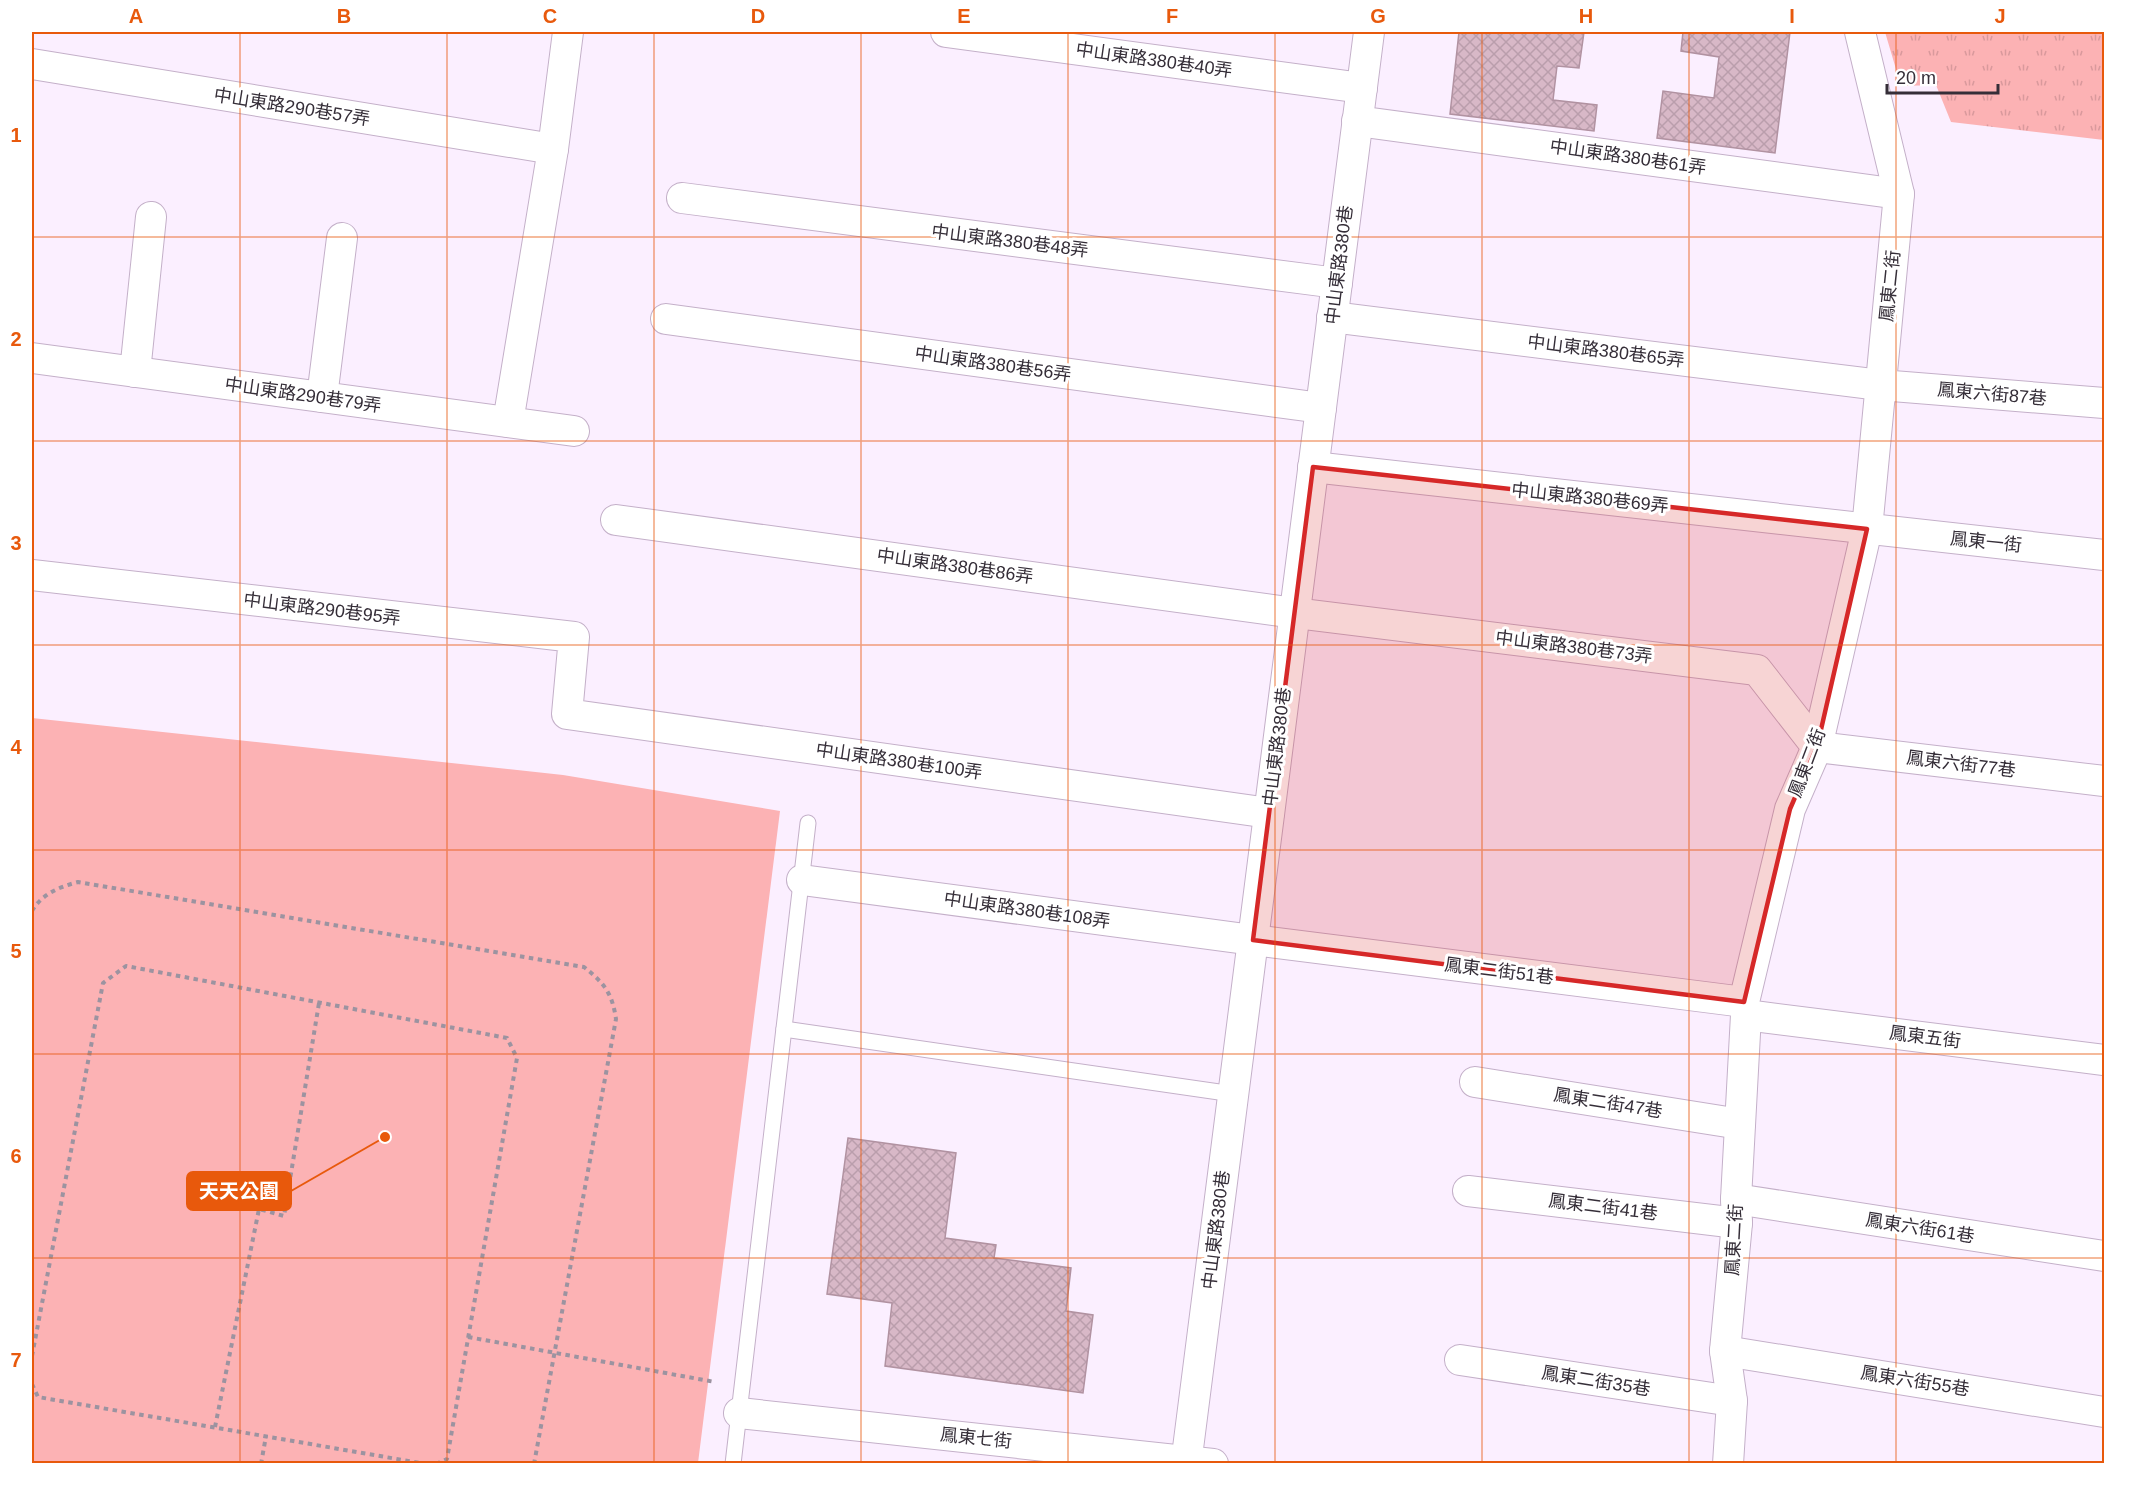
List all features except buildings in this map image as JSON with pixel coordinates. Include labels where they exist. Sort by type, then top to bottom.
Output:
[{"type":"street","points":[[508,422],[553,150],[568,32]]},
{"type":"street","name":"中山東路380巷40弄","points":[[946,32],[1362,88]]},
{"type":"street","name":"中山東路380巷","points":[[1195,1463],[1233,1094],[1369,32]]},
{"type":"street","name":"鳳東二街","points":[[1728,1464],[1732,1401],[1725,1351],[1737,1211],[1745,1009],[1790,808],[1817,747],[1867,529],[1899,194],[1860,32]]},
{"type":"street","name":"中山東路290巷57弄","points":[[32,64],[553,150]]},
{"type":"street","name":"中山東路380巷61弄","points":[[1358,120],[1899,194]]},
{"type":"street","name":"中山東路380巷48弄","points":[[682,198],[1337,283]]},
{"type":"street","points":[[135,372],[151,217]]},
{"type":"street","points":[[322,397],[342,238]]},
{"type":"street","name":"中山東路380巷65弄","points":[[1332,317],[1880,385]]},
{"type":"street","name":"中山東路380巷56弄","points":[[666,319],[1321,408]]},
{"type":"street","name":"中山東路290巷79弄","points":[[32,358],[574,431]]},
{"type":"street","name":"鳳東六街87巷","points":[[1880,385],[2104,403]]},
{"type":"street","name":"中山東路380巷69弄","points":[[1313,467],[1867,529]]},
{"type":"street","name":"中山東路380巷86弄","points":[[616,520],[1294,613]]},
{"type":"street","name":"鳳東一街","points":[[1867,529],[2104,555]]},
{"type":"street","name":"中山東路290巷95弄","points":[[32,575],[574,638],[570,676]]},
{"type":"street","name":"中山東路380巷73弄","points":[[1294,613],[1757,670],[1817,747]]},
{"type":"street","name":"中山東路380巷100弄","points":[[570,676],[567,714],[1269,813]]},
{"type":"street","name":"鳳東六街77巷","points":[[1817,747],[2104,781]]},
{"type":"street","name":"中山東路380巷108弄","points":[[802,880],[1253,940]]},
{"type":"street","name":"鳳東二街51巷","points":[[1253,940],[1745,1009]]},
{"type":"street","name":"鳳東五街","points":[[1745,1009],[2104,1060]]},
{"type":"street","name":"鳳東二街47巷","points":[[1475,1082],[1740,1124]]},
{"type":"street","name":"鳳東二街41巷","points":[[1468,1191],[1737,1211]]},
{"type":"street","name":"鳳東六街61巷","points":[[1737,1211],[2104,1256]]},
{"type":"street","name":"鳳東六街55巷","points":[[1725,1351],[2104,1412]]},
{"type":"street","name":"鳳東二街35巷","points":[[1460,1360],[1732,1401]]},
{"type":"street","name":"鳳東七街","points":[[740,1400],[1195,1463]]},
{"type":"lane","points":[[733,1464],[808,823]]},
{"type":"lane","points":[[784,1029],[1233,1094]]},
{"type":"path","points":[[32,911],[38,901],[58,888],[78,882],[584,967],[598,978],[613,999],[616,1019],[534,1464]]},
{"type":"path","points":[[32,1356],[103,983],[126,966],[507,1038],[517,1058],[447,1459],[436,1464]]},
{"type":"path","points":[[214,1427],[259,1209],[284,1216],[319,1002]]},
{"type":"path","points":[[468,1337],[555,1353],[740,1400]]},
{"type":"path","points":[[32,1384],[38,1397],[426,1464]]},
{"type":"path","points":[[261,1464],[266,1436]]},
{"type":"highlighted area","points":[[1313,467],[1867,529],[1817,747],[1790,809],[1744,1002],[1253,940]]},
{"type":"green space","points":[[1885,32],[2104,32],[2104,140],[1951,122],[1936,85],[1901,86]]},
{"type":"green space","points":[[32,718],[563,775],[780,811],[698,1463],[32,1463]]},
{"type":"place","name":"天天公園","points":[[385,1137]]}]
